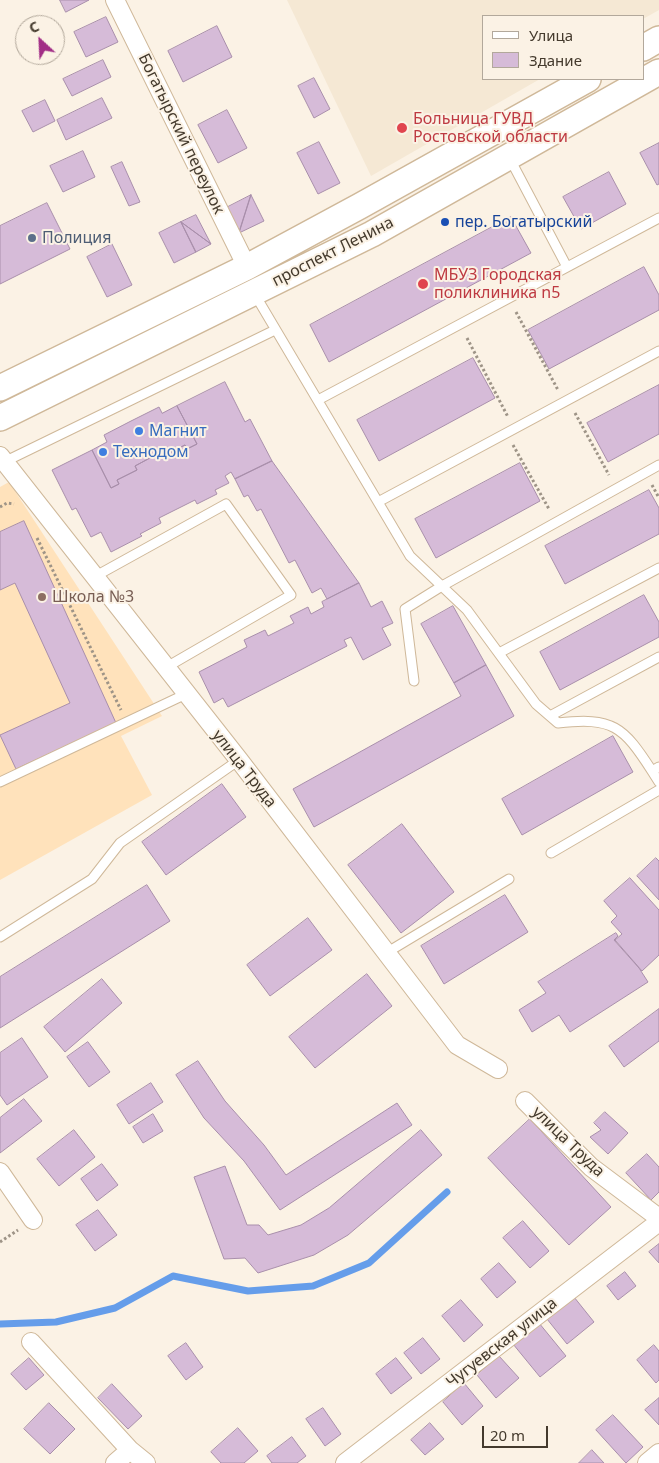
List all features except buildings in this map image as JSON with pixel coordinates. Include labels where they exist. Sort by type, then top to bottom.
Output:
[{"type":"main road","points":[[644,47],[659,39]]},
{"type":"main road","name":"проспект Ленина","points":[[0,418],[372,234],[659,72]]},
{"type":"main road","name":"проспект Ленина","points":[[0,388],[247,267],[392,189],[586,80]]},
{"type":"street","name":"Богатырский переулок","points":[[115,0],[247,267]]},
{"type":"street","name":"улица Труда","points":[[2,459],[238,760],[457,1045],[498,1069]]},
{"type":"street","name":"улица Труда","points":[[526,1101],[591,1167],[659,1220]]},
{"type":"street","points":[[0,1172],[33,1220]]},
{"type":"street","name":"Чугуевская улица","points":[[345,1463],[659,1220]]},
{"type":"street","points":[[30,1342],[130,1450],[146,1463]]},
{"type":"street","points":[[115,1463],[130,1450]]},
{"type":"street","points":[[648,1463],[659,1453]]},
{"type":"lane","points":[[509,157],[567,267]]},
{"type":"lane","points":[[318,400],[659,218]]},
{"type":"lane","points":[[254,293],[410,556],[467,610],[536,704],[558,723],[588,720],[611,725],[634,742],[656,769],[659,782]]},
{"type":"lane","points":[[2,459],[276,330]]},
{"type":"lane","points":[[378,502],[659,350]]},
{"type":"lane","points":[[414,681],[405,609],[442,586],[659,466]]},
{"type":"lane","points":[[94,576],[226,504],[292,595],[165,668]]},
{"type":"lane","points":[[499,653],[659,568]]},
{"type":"lane","points":[[550,716],[659,657]]},
{"type":"lane","points":[[0,782],[186,694]]},
{"type":"lane","points":[[0,937],[92,879],[120,843],[238,760]]},
{"type":"lane","points":[[551,853],[659,790]]},
{"type":"lane","points":[[386,953],[509,879]]},
{"type":"path","points":[[508,298],[616,489]]},
{"type":"path","points":[[459,324],[556,522]]},
{"type":"path","points":[[0,506],[7,503],[19,504]]},
{"type":"path","points":[[37,537],[126,722]]},
{"type":"shaded area","name":"Больница ГУВД Ростовской области","points":[[287,0],[659,0],[659,10],[644,18],[644,15],[482,15],[482,80],[538,80],[371,176]]},
{"type":"shaded area","name":"Школа №3","points":[[9,482],[162,716],[121,736],[152,795],[0,880],[0,487]]},
{"type":"waterway","points":[[0,1324],[56,1322],[115,1308],[173,1276],[248,1291],[313,1286],[369,1263],[447,1192]]},
{"type":"place","name":"Больница ГУВД Ростовской области","points":[[402,128]]},
{"type":"place","name":"пер. Богатырский","points":[[445,222]]},
{"type":"place","name":"Полиция","points":[[32,238]]},
{"type":"place","name":"МБУЗ Городская поликлиника n5","points":[[423,284]]},
{"type":"place","name":"Магнит","points":[[139,431]]},
{"type":"place","name":"Технодом","points":[[103,452]]},
{"type":"place","name":"Школа №3","points":[[42,597]]}]
